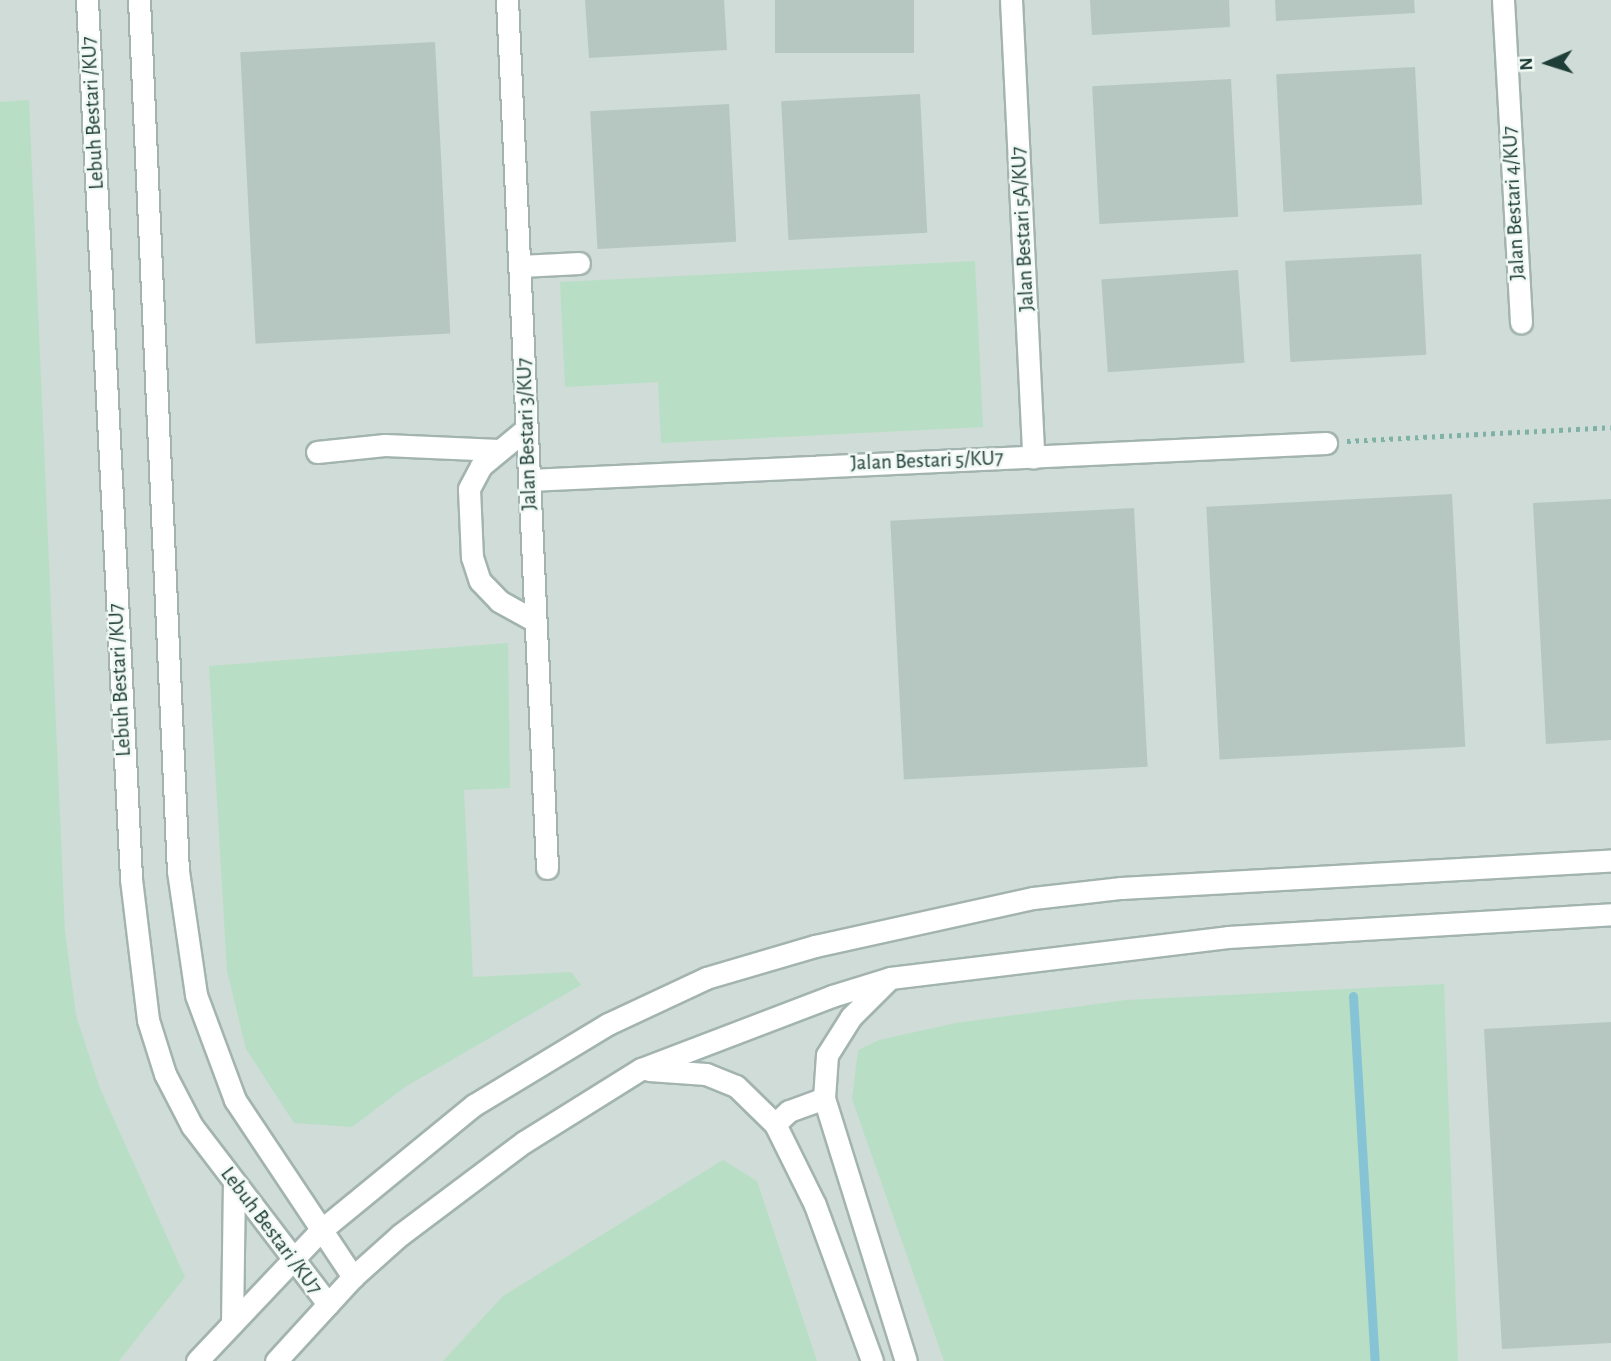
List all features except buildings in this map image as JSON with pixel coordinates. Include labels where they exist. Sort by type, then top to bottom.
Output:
[{"type":"street","name":"Lebuh Bestari /KU7","points":[[87,0],[130,865],[148,1020],[165,1074],[192,1126],[328,1304]]},
{"type":"street","name":"Lebuh Bestari /KU7","points":[[139,0],[178,871],[194,981],[212,1045],[235,1100],[353,1277]]},
{"type":"street","name":"Jalan Bestari 3/KU7","points":[[507,0],[547,868]]},
{"type":"street","name":"Jalan Bestari 5A/KU7","points":[[1010,0],[1033,457]]},
{"type":"street","name":"Jalan Bestari 4/KU7","points":[[1503,0],[1521,322]]},
{"type":"street","points":[[521,266],[579,263]]},
{"type":"street","points":[[527,428],[481,466],[469,489],[472,557],[480,581],[499,601],[535,621]]},
{"type":"street","name":"Jalan Bestari 5/KU7","points":[[529,480],[1326,443]]},
{"type":"street","points":[[317,452],[385,445],[499,450]]},
{"type":"street","points":[[197,1361],[320,1231],[474,1105],[536,1065],[608,1024],[706,978],[815,946],[1033,898],[1121,888],[1611,861]]},
{"type":"street","points":[[276,1361],[353,1277],[400,1235],[524,1142],[641,1069],[890,978],[1228,936],[1611,914]]},
{"type":"street","points":[[890,978],[851,1017],[828,1055],[824,1098],[906,1361]]},
{"type":"street","points":[[641,1069],[706,1074],[736,1086],[775,1124],[815,1205],[872,1361]]},
{"type":"street","points":[[775,1124],[789,1111],[824,1098]]},
{"type":"street","points":[[232,1324],[234,1182]]},
{"type":"path","points":[[1326,443],[1611,427]]},
{"type":"shaded area","points":[[0,0],[1611,0],[1611,1361],[0,1361]]},
{"type":"green space","points":[[29,100],[65,931],[76,1015],[99,1086],[185,1277],[119,1361],[0,1361],[0,102]]},
{"type":"green space","points":[[975,261],[983,427],[661,443],[658,382],[565,387],[560,282]]},
{"type":"green space","points":[[508,643],[510,788],[464,790],[473,977],[571,972],[581,985],[405,1087],[352,1127],[294,1123],[246,1049],[227,971],[209,666]]},
{"type":"green space","points":[[1444,984],[1458,1361],[944,1361],[852,1099],[858,1050],[879,1040],[956,1023],[1126,1000]]},
{"type":"green space","points":[[723,1160],[757,1181],[817,1361],[443,1361],[503,1296]]},
{"type":"waterway","points":[[1353,996],[1375,1361]]}]
